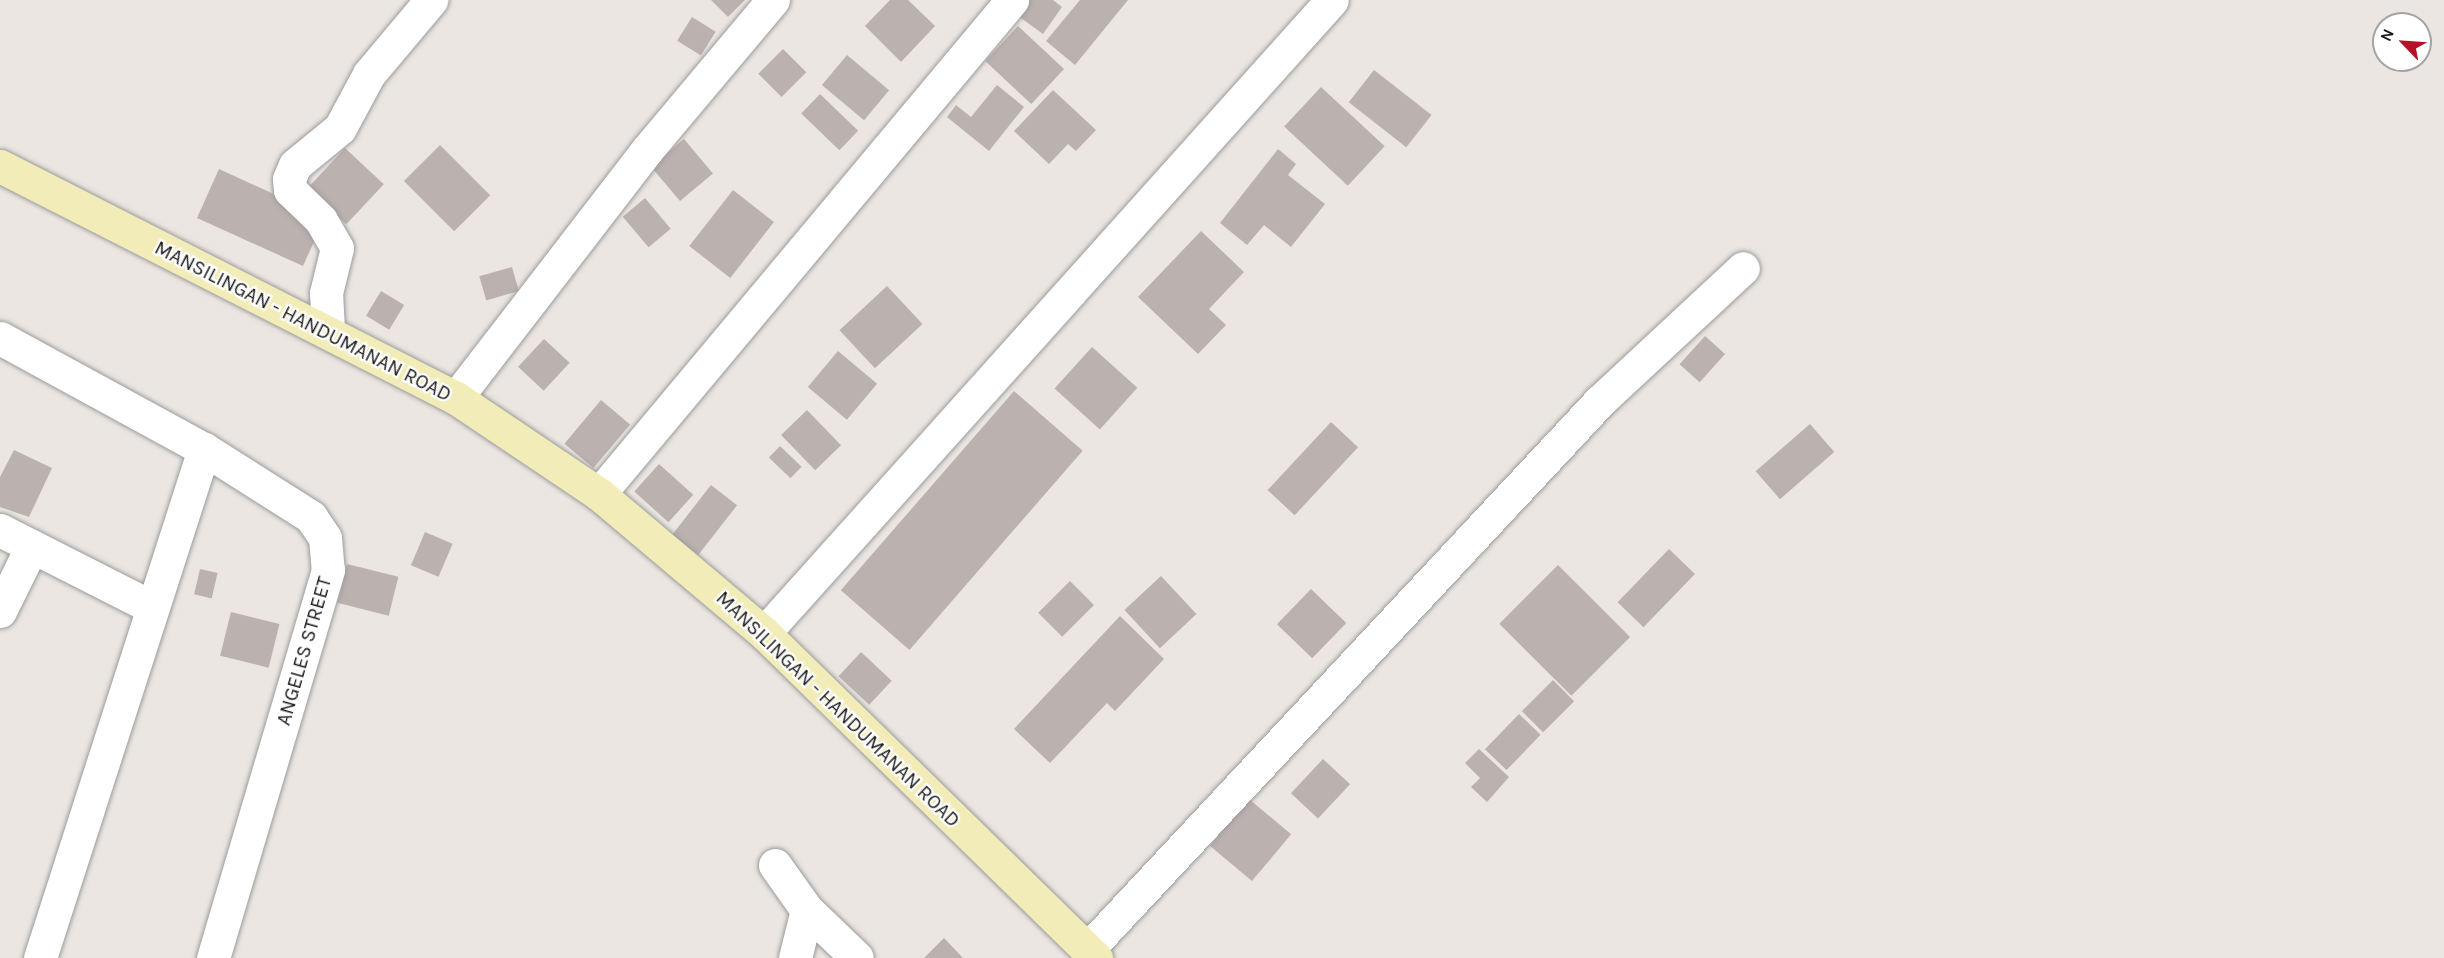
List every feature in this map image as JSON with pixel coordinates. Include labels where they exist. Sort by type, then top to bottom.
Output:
[{"type":"street","points":[[328,330],[326,293],[337,248],[321,220],[290,190],[289,179],[295,165],[340,128],[369,74],[430,0]]},
{"type":"street","points":[[456,398],[647,150],[773,0]]},
{"type":"street","points":[[599,494],[1012,0]]},
{"type":"street","points":[[764,633],[1332,0]]},
{"type":"street","name":"MANSILINGAN - HANDUMANAN ROAD","points":[[0,166],[180,259],[328,330],[456,398],[599,494],[764,633],[1092,954]]},
{"type":"street","points":[[1092,954],[1600,401],[1743,268]]},
{"type":"street","name":"ANGELES STREET","points":[[0,338],[204,449],[311,517],[325,538],[328,570],[213,958]]},
{"type":"street","points":[[40,958],[204,449]]},
{"type":"street","points":[[0,530],[152,607]]},
{"type":"street","points":[[0,611],[32,546]]},
{"type":"street","points":[[775,865],[807,910],[857,958]]},
{"type":"street","points":[[795,958],[807,910]]},
{"type":"building","points":[[711,0],[745,0],[728,17]]},
{"type":"building","points":[[890,0],[908,0],[935,26],[901,62],[865,26]]},
{"type":"building","points":[[1023,0],[1053,0],[1062,7],[1043,34],[1014,13]]},
{"type":"building","points":[[1080,0],[1128,0],[1075,65],[1046,41]]},
{"type":"building","points":[[692,17],[716,32],[701,56],[677,41]]},
{"type":"building","points":[[1018,26],[1064,69],[1031,104],[985,61]]},
{"type":"building","points":[[783,49],[806,72],[782,97],[758,74]]},
{"type":"building","points":[[847,55],[889,90],[864,120],[822,85]]},
{"type":"building","points":[[1374,70],[1432,115],[1406,147],[1349,102]]},
{"type":"building","points":[[997,85],[1024,107],[989,151],[947,117],[956,105],[971,117]]},
{"type":"building","points":[[1321,87],[1385,146],[1348,186],[1284,126]]},
{"type":"building","points":[[1053,90],[1096,130],[1076,151],[1068,144],[1049,164],[1014,131]]},
{"type":"building","points":[[820,94],[858,131],[839,150],[801,113]]},
{"type":"building","points":[[684,139],[713,173],[680,201],[651,167]]},
{"type":"building","points":[[440,145],[490,195],[454,231],[404,181]]},
{"type":"building","points":[[345,148],[384,184],[346,224],[307,188]]},
{"type":"building","points":[[1278,149],[1296,164],[1288,175],[1325,204],[1291,247],[1264,225],[1247,245],[1220,223]]},
{"type":"building","points":[[219,169],[276,195],[317,235],[303,266],[197,218]]},
{"type":"building","points":[[733,190],[774,222],[730,278],[689,246]]},
{"type":"building","points":[[645,198],[671,229],[648,247],[623,217]]},
{"type":"building","points":[[1201,231],[1244,272],[1209,309],[1226,325],[1198,354],[1138,297]]},
{"type":"building","points":[[512,267],[519,291],[486,300],[479,276]]},
{"type":"building","points":[[887,286],[922,324],[875,368],[839,330]]},
{"type":"building","points":[[381,291],[404,305],[389,330],[366,316]]},
{"type":"building","points":[[1705,336],[1725,354],[1700,382],[1680,364]]},
{"type":"building","points":[[544,339],[570,363],[544,391],[518,367]]},
{"type":"building","points":[[1092,347],[1137,388],[1100,429],[1055,389]]},
{"type":"building","points":[[838,351],[877,384],[847,420],[808,387]]},
{"type":"building","points":[[1014,391],[1083,451],[909,650],[841,590]]},
{"type":"building","points":[[601,400],[630,424],[593,468],[564,444]]},
{"type":"building","points":[[807,410],[841,445],[815,470],[781,435]]},
{"type":"building","points":[[1331,422],[1358,447],[1295,515],[1268,490]]},
{"type":"building","points":[[1810,424],[1834,452],[1780,499],[1756,471]]},
{"type":"building","points":[[780,446],[802,467],[790,478],[769,458]]},
{"type":"building","points":[[14,450],[52,468],[29,517],[0,507],[0,477]]},
{"type":"building","points":[[659,464],[693,495],[668,522],[634,491]]},
{"type":"building","points":[[711,485],[737,505],[698,555],[672,535]]},
{"type":"building","points":[[425,532],[453,544],[439,577],[411,565]]},
{"type":"building","points":[[1669,549],[1695,574],[1643,627],[1618,602]]},
{"type":"building","points":[[347,564],[398,577],[389,616],[337,603]]},
{"type":"building","points":[[1558,565],[1630,637],[1571,696],[1499,624]]},
{"type":"building","points":[[200,569],[218,573],[212,598],[194,594]]},
{"type":"building","points":[[1161,576],[1196,614],[1160,648],[1124,610]]},
{"type":"building","points":[[1070,581],[1094,605],[1062,637],[1038,613]]},
{"type":"building","points":[[1311,589],[1346,623],[1312,658],[1277,624]]},
{"type":"building","points":[[231,612],[280,624],[269,668],[220,656]]},
{"type":"building","points":[[1120,616],[1164,659],[1115,711],[1107,703],[1050,763],[1014,729]]},
{"type":"building","points":[[861,652],[892,681],[869,705],[838,676]]},
{"type":"building","points":[[1553,680],[1574,701],[1543,732],[1522,711]]},
{"type":"building","points":[[1519,714],[1541,735],[1507,770],[1485,749]]},
{"type":"building","points":[[1479,749],[1509,777],[1487,802],[1471,787],[1480,778],[1465,763]]},
{"type":"building","points":[[1323,759],[1350,784],[1318,819],[1291,793]]},
{"type":"building","points":[[1249,799],[1291,834],[1252,881],[1210,846]]},
{"type":"building","points":[[944,938],[963,958],[924,958]]}]
